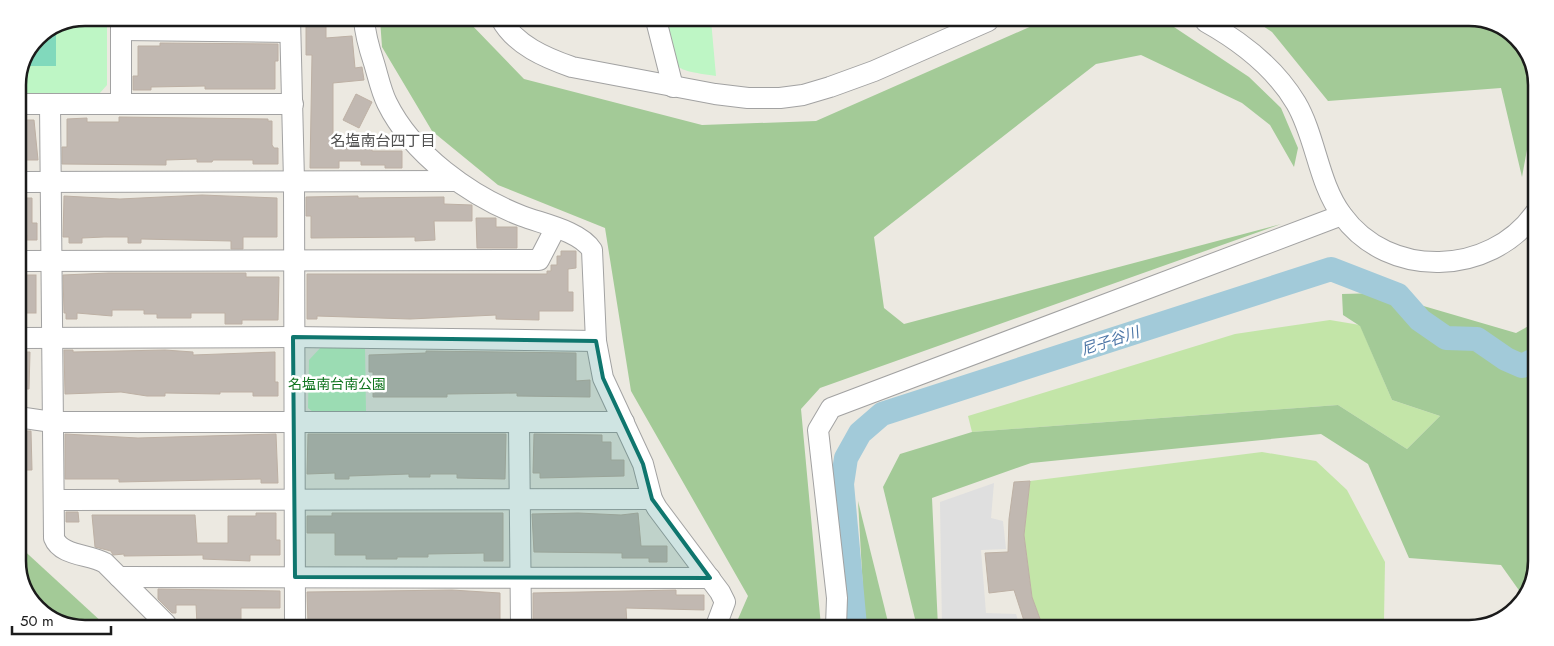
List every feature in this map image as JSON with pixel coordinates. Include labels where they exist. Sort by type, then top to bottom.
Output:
[{"type":"street","points":[[121,26],[121,104]]},
{"type":"street","points":[[290,26],[294,181],[295,620]]},
{"type":"street","points":[[365,26],[387,103],[403,127],[425,152],[457,182],[490,202],[555,229],[581,237],[592,250],[596,341],[603,378],[643,464],[652,499],[710,578],[725,602],[718,620]]},
{"type":"street","points":[[508,26],[523,42],[544,58],[572,68],[673,87],[748,98],[803,95],[874,70],[976,26]]},
{"type":"street","points":[[655,26],[673,87]]},
{"type":"street","points":[[1212,26],[1245,47],[1266,66],[1296,103],[1329,191],[1342,215],[1354,229],[1384,250],[1401,258],[1435,263],[1465,260],[1490,251],[1516,236],[1528,221]]},
{"type":"street","points":[[26,104],[293,104]]},
{"type":"street","points":[[50,104],[54,538],[56,543],[70,551],[95,557],[104,563],[162,620]]},
{"type":"street","points":[[26,182],[457,182]]},
{"type":"street","points":[[836,620],[837,598],[818,430],[831,408],[1342,215]]},
{"type":"street","points":[[26,261],[538,260],[555,229]]},
{"type":"street","points":[[26,338],[293,337],[596,341]]},
{"type":"street","points":[[26,418],[52,422],[624,422]]},
{"type":"street","points":[[519,423],[521,620]]},
{"type":"street","points":[[54,500],[652,499]]},
{"type":"street","points":[[119,577],[710,578]]},
{"type":"highlighted area","points":[[293,337],[596,341],[603,378],[643,464],[652,499],[710,578],[295,577]]},
{"type":"green space","points":[[86,26],[107,26],[107,85],[99,94],[26,95],[28,70],[32,59],[46,41],[67,29]]},
{"type":"green space","points":[[380,26],[473,26],[524,79],[702,125],[816,121],[1032,26],[1172,26],[1249,77],[1281,108],[1298,148],[1294,167],[1270,125],[1242,103],[1141,55],[1096,64],[874,237],[884,308],[904,324],[1281,224],[820,388],[801,409],[820,620],[738,620],[748,596],[631,391],[605,228],[498,185],[432,131],[382,47]]},
{"type":"green space","points":[[666,26],[712,26],[716,76],[681,69],[676,65],[670,51]]},
{"type":"green space","points":[[1263,26],[1468,26],[1480,27],[1498,34],[1513,46],[1522,59],[1527,74],[1528,144],[1522,177],[1501,88],[1328,101],[1272,32]]},
{"type":"green space","points":[[56,34],[56,66],[29,66],[39,49]]},
{"type":"green space","points":[[1379,293],[1516,333],[1528,326],[1528,560],[1527,572],[1519,591],[1501,565],[1409,558],[1368,464],[1321,434],[1031,463],[932,498],[938,620],[915,620],[883,487],[900,454],[972,432],[1338,405],[1407,449],[1440,416],[1392,400],[1360,326],[1343,315],[1342,294]]},
{"type":"green space","points":[[1330,320],[1360,325],[1392,400],[1440,416],[1407,449],[1338,405],[972,432],[968,416],[1235,334]]},
{"type":"green space","name":"名塩南台南公園","points":[[323,345],[365,346],[366,412],[313,412],[308,408],[309,360]]},
{"type":"green space","points":[[1262,452],[1316,461],[1347,490],[1385,562],[1384,620],[1040,620],[1032,597],[1024,535],[1030,481]]},
{"type":"green space","points":[[858,501],[888,620],[865,620]]},
{"type":"green space","points":[[26,552],[100,620],[74,619],[49,607],[32,587],[27,572]]},
{"type":"shaded area","points":[[994,483],[991,518],[1003,521],[1006,549],[981,550],[986,613],[1016,614],[1018,620],[942,620],[940,502]]},
{"type":"building","points":[[306,26],[326,26],[326,38],[352,36],[355,68],[362,67],[364,80],[333,83],[333,145],[372,145],[372,151],[402,151],[402,168],[385,168],[385,165],[361,165],[361,161],[339,161],[339,168],[310,168],[312,55],[306,55]]},
{"type":"building","points":[[160,43],[278,44],[278,61],[275,61],[275,89],[205,89],[205,86],[151,87],[151,90],[133,90],[133,76],[138,76],[138,46],[160,46]]},
{"type":"building","points":[[356,94],[372,102],[359,128],[343,120]]},
{"type":"building","points":[[119,117],[268,119],[268,121],[272,121],[272,145],[274,148],[278,148],[278,164],[253,164],[253,160],[197,162],[197,159],[166,160],[166,165],[62,164],[62,147],[67,147],[67,119],[87,118],[87,122],[119,122]]},
{"type":"building","points":[[26,120],[34,120],[38,160],[26,160]]},
{"type":"building","points":[[202,195],[277,198],[277,237],[243,237],[243,249],[231,249],[231,241],[141,239],[141,243],[128,243],[128,237],[104,237],[82,238],[82,243],[69,243],[69,237],[63,237],[64,196],[120,199]]},
{"type":"building","points":[[358,196],[358,198],[444,197],[444,204],[472,205],[472,221],[434,221],[435,240],[415,241],[415,237],[311,238],[311,216],[306,216],[306,197]]},
{"type":"building","points":[[26,198],[32,198],[32,223],[37,223],[37,240],[27,240]]},
{"type":"building","points":[[476,218],[496,218],[496,227],[517,227],[517,248],[477,248]]},
{"type":"building","points":[[561,251],[576,251],[576,268],[568,269],[568,292],[573,292],[573,311],[539,311],[539,320],[496,319],[496,315],[410,319],[317,316],[317,319],[307,319],[307,274],[547,274],[547,271],[551,271],[551,265],[557,265],[557,256],[561,256]]},
{"type":"building","points":[[246,273],[246,277],[279,277],[278,320],[242,320],[242,324],[225,324],[225,313],[191,313],[191,318],[157,318],[157,314],[144,314],[144,310],[112,310],[112,316],[77,313],[77,319],[66,319],[66,313],[64,313],[63,275]]},
{"type":"building","points":[[26,275],[36,275],[36,313],[26,313]]},
{"type":"building","points":[[64,350],[73,350],[73,352],[165,350],[193,352],[193,355],[275,352],[275,382],[278,382],[278,396],[253,396],[253,392],[220,392],[220,394],[165,393],[165,396],[147,396],[121,392],[65,394]]},
{"type":"building","points":[[426,351],[576,353],[576,381],[590,380],[590,397],[517,396],[517,393],[447,394],[447,397],[373,397],[373,372],[369,372],[369,355],[426,353]]},
{"type":"building","points":[[26,352],[30,352],[29,389],[26,389]]},
{"type":"building","points":[[26,431],[31,431],[32,470],[26,470]]},
{"type":"building","points":[[65,434],[138,438],[276,434],[278,483],[261,483],[261,479],[119,482],[119,479],[65,479]]},
{"type":"building","points":[[308,434],[506,434],[505,479],[457,478],[457,474],[430,474],[430,477],[409,477],[409,474],[349,476],[349,479],[335,479],[335,473],[307,474]]},
{"type":"building","points":[[534,434],[602,435],[602,442],[611,442],[611,460],[624,460],[624,476],[540,478],[540,473],[533,473]]},
{"type":"building","points":[[1030,481],[1024,535],[1032,597],[1040,620],[1024,620],[1014,590],[989,593],[985,553],[1008,552],[1009,519],[1014,482]]},
{"type":"building","points":[[66,512],[78,512],[79,522],[66,522]]},
{"type":"building","points":[[256,513],[276,513],[276,540],[280,540],[280,555],[250,555],[250,561],[203,559],[203,555],[124,556],[124,554],[113,555],[111,551],[95,547],[92,515],[195,515],[197,543],[228,543],[228,516],[256,516]]},
{"type":"building","points":[[332,513],[503,513],[503,561],[484,561],[484,553],[428,554],[428,557],[397,557],[397,559],[366,559],[366,555],[335,555],[335,533],[307,533],[307,516],[332,516]]},
{"type":"building","points":[[578,513],[621,515],[638,513],[641,546],[667,546],[667,562],[649,562],[649,558],[622,558],[622,553],[534,552],[532,514]]},
{"type":"building","points":[[158,589],[280,591],[280,608],[241,608],[241,620],[197,620],[196,605],[176,605],[176,613],[172,613],[158,599]]},
{"type":"building","points":[[452,590],[500,593],[500,620],[308,620],[307,592]]},
{"type":"building","points":[[676,590],[676,595],[704,595],[704,610],[626,608],[627,620],[533,620],[533,593]]},
{"type":"waterway","name":"尼子谷川","points":[[854,620],[842,484],[846,458],[860,433],[882,414],[1331,269],[1398,295],[1420,320],[1446,338],[1477,339],[1506,359],[1522,366],[1528,363]]},
{"type":"district","name":"名塩南台四丁目","points":[[383,141]]}]
